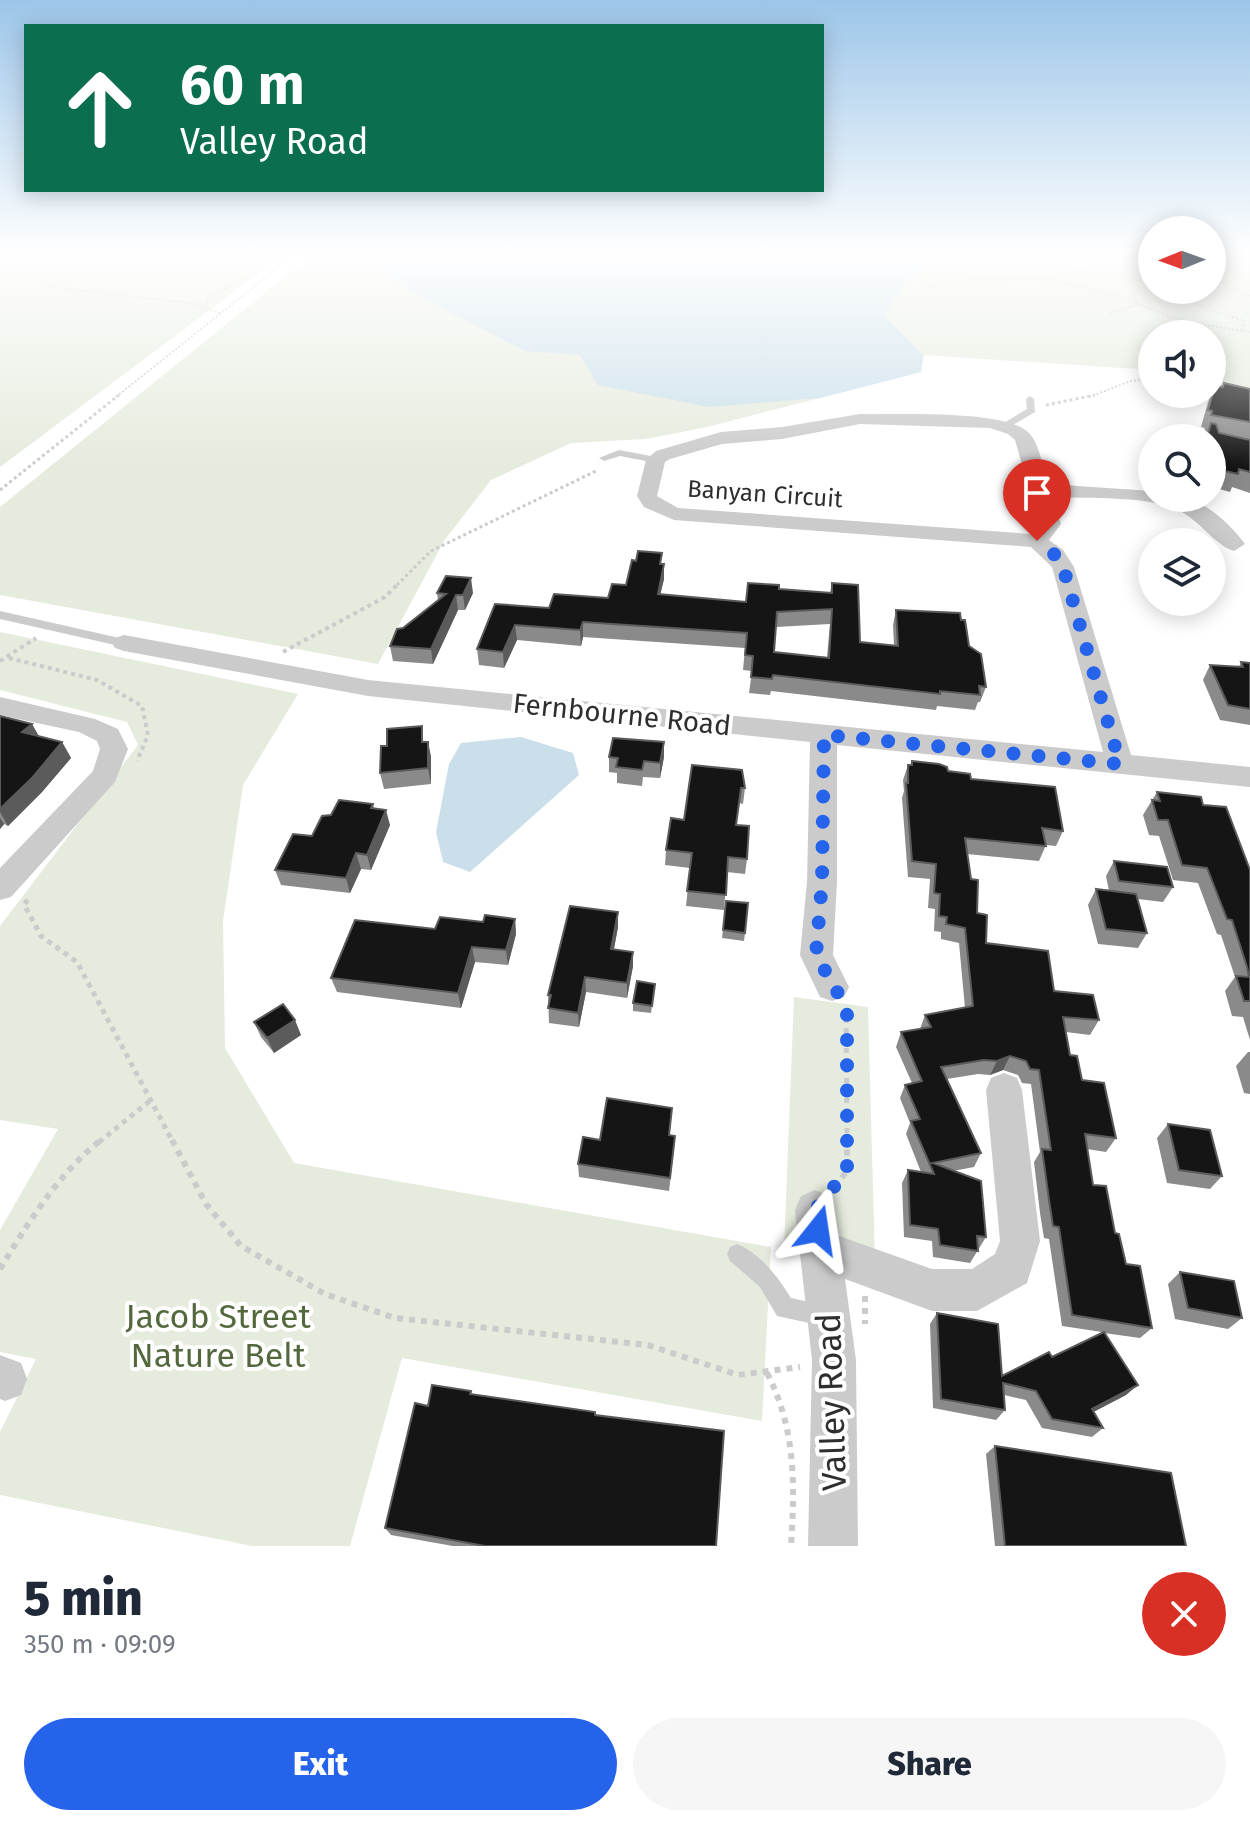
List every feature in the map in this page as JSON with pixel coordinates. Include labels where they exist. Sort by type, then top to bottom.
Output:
[{"type":"street","name":"Banyan Circuit","points":[[1005,426],[860,419],[782,433],[721,438],[671,451],[656,460],[647,496],[651,503],[674,514],[1037,541]]},
{"type":"street","points":[[1005,426],[1024,438],[1050,524],[1037,541],[1055,555],[1063,567],[1120,764]]},
{"type":"street","points":[[1040,490],[1138,496]]},
{"type":"street","points":[[1200,512],[1234,544]]},
{"type":"street","name":"Fernbourne Road","points":[[124,643],[368,688],[1250,777]]},
{"type":"street","points":[[0,706],[86,725],[108,735],[114,749],[105,775],[0,888]]},
{"type":"street","points":[[824,735],[822,882],[816,955],[832,987]]},
{"type":"street","points":[[818,1230],[932,1290],[977,1290],[1012,1268],[1020,1241],[1004,1090]]},
{"type":"street","name":"Valley Road","points":[[818,1230],[834,1360],[833,1546]]},
{"type":"lane","points":[[1005,426],[1031,404]]},
{"type":"lane","points":[[604,458],[619,453],[656,460]]},
{"type":"lane","name":"Fernbourne Road","points":[[0,615],[124,643]]},
{"type":"lane","points":[[737,1254],[767,1280],[785,1308],[830,1317]]},
{"type":"path","points":[[0,490],[209,322]]},
{"type":"path","points":[[1187,322],[1250,332]]},
{"type":"path","points":[[1242,329],[1244,322]]},
{"type":"path","points":[[1031,404],[1089,397],[1138,380]]},
{"type":"path","points":[[262,669],[291,645],[385,597],[431,551],[634,455]]},
{"type":"path","points":[[0,661],[9,658],[51,627]]},
{"type":"path","points":[[9,658],[97,680],[142,706],[148,735],[142,755],[132,767]]},
{"type":"path","points":[[34,892],[24,904],[30,920],[41,936],[77,962],[206,1204],[241,1246],[325,1294],[395,1318],[648,1345],[738,1375],[767,1373],[834,1360]]},
{"type":"path","points":[[818,1230],[847,1171],[847,1009],[832,987]]},
{"type":"path","points":[[0,1269],[35,1212],[87,1151],[151,1100]]},
{"type":"path","points":[[767,1373],[787,1411],[793,1449],[791,1546]]},
{"type":"green space","points":[[0,322],[194,322],[0,467]]},
{"type":"green space","points":[[229,322],[1138,322],[1138,369],[924,355],[921,372],[707,427],[646,439],[571,443],[491,480],[444,541],[378,664],[0,595],[0,507]]},
{"type":"green space","points":[[1226,322],[1250,322],[1250,401],[1226,395]]},
{"type":"green space","name":"Jacob Street Nature Belt","points":[[0,632],[298,694],[243,785],[223,921],[225,1048],[294,1163],[771,1247],[762,1421],[402,1358],[350,1546],[252,1546],[0,1495],[0,1432],[36,1359],[0,1352],[0,1230],[58,1129],[0,1120],[0,926],[138,745],[127,722],[0,690]]},
{"type":"green space","points":[[794,997],[868,1007],[875,1263],[784,1249]]},
{"type":"water","points":[[469,322],[891,322],[923,355],[921,372],[820,398],[709,407],[598,385],[580,355],[525,351]]},
{"type":"water","points":[[521,737],[573,753],[579,775],[470,872],[443,862],[436,832],[449,764],[461,743]]},
{"type":"building","points":[[1226,383],[1250,389],[1250,422],[1211,415],[1212,411],[1208,410],[1226,408]]},
{"type":"building","points":[[1226,435],[1250,440],[1250,472],[1239,469],[1238,474],[1226,471]]},
{"type":"building","points":[[638,551],[662,553],[660,564],[664,564],[658,594],[746,602],[748,583],[832,593],[832,583],[858,585],[860,642],[898,646],[896,610],[960,613],[961,620],[965,620],[969,646],[981,654],[986,687],[979,686],[980,695],[940,691],[940,694],[773,675],[772,679],[751,677],[753,656],[745,655],[747,633],[583,622],[580,630],[515,625],[503,652],[477,649],[495,604],[549,608],[554,594],[608,598],[612,584],[626,585],[632,560],[636,561]],"holes":[[[832,609],[829,658],[774,652],[777,612]]]},
{"type":"building","points":[[446,576],[471,578],[463,595],[456,595],[431,649],[390,646],[397,629],[403,628],[446,594],[437,593]]},
{"type":"building","points":[[1241,662],[1250,663],[1250,709],[1228,705],[1210,665],[1243,667]]},
{"type":"building","points":[[0,716],[32,724],[22,732],[62,742],[33,777],[0,809]]},
{"type":"building","points":[[422,726],[422,742],[428,742],[428,768],[380,773],[381,746],[387,746],[387,729]]},
{"type":"building","points":[[613,738],[664,742],[660,763],[644,761],[642,770],[616,767],[618,758],[609,757]]},
{"type":"building","points":[[912,761],[939,764],[947,767],[948,771],[970,774],[971,779],[1055,787],[1063,831],[1042,828],[1046,846],[965,838],[971,879],[978,880],[977,913],[987,915],[986,943],[1048,951],[1054,991],[1093,995],[1099,1020],[1063,1017],[1070,1055],[1077,1056],[1082,1080],[1104,1083],[1116,1138],[1085,1134],[1093,1185],[1106,1186],[1115,1233],[1119,1234],[1126,1264],[1140,1266],[1152,1328],[1072,1315],[1059,1227],[1053,1226],[1042,1149],[1051,1150],[1039,1070],[1030,1069],[1026,1061],[1010,1056],[997,1061],[941,1067],[981,1153],[933,1163],[981,1181],[986,1237],[977,1236],[978,1251],[940,1245],[938,1229],[910,1225],[908,1170],[934,1174],[911,1121],[920,1119],[905,1085],[922,1081],[901,1032],[931,1027],[925,1015],[973,1006],[965,928],[946,924],[947,917],[939,916],[940,894],[934,893],[936,864],[912,861],[906,783],[908,765],[912,765]]},
{"type":"building","points":[[692,765],[742,770],[745,788],[741,788],[736,825],[749,826],[747,859],[728,857],[726,895],[687,891],[692,853],[666,850],[671,818],[684,820]]},
{"type":"building","points":[[1157,792],[1201,797],[1203,805],[1226,807],[1250,870],[1250,1001],[1244,1001],[1236,976],[1249,977],[1232,920],[1227,919],[1207,868],[1182,865],[1168,820],[1158,820],[1152,800],[1160,801]]},
{"type":"building","points":[[339,800],[373,804],[371,808],[386,810],[367,855],[356,853],[346,878],[275,870],[293,834],[312,836],[322,816],[331,815]]},
{"type":"building","points":[[1114,861],[1167,867],[1173,887],[1119,881]]},
{"type":"building","points":[[1096,889],[1136,894],[1147,933],[1106,929]]},
{"type":"building","points":[[726,901],[748,903],[745,933],[723,930]]},
{"type":"building","points":[[570,906],[618,912],[611,949],[633,952],[627,983],[585,977],[578,1013],[548,1008],[551,995],[548,995]]},
{"type":"building","points":[[485,915],[515,919],[506,950],[472,947],[458,993],[331,978],[355,920],[435,929],[440,917],[483,922]]},
{"type":"building","points":[[637,981],[655,984],[652,1006],[633,1003]]},
{"type":"building","points":[[283,1004],[295,1020],[267,1038],[254,1022]]},
{"type":"building","points":[[607,1098],[672,1108],[669,1135],[675,1136],[670,1178],[578,1164],[583,1137],[600,1140]]},
{"type":"building","points":[[1168,1124],[1210,1130],[1222,1176],[1179,1170]]},
{"type":"building","points":[[1180,1272],[1234,1281],[1242,1318],[1188,1308]]},
{"type":"building","points":[[937,1313],[998,1324],[1002,1376],[1049,1352],[1052,1357],[1104,1332],[1138,1385],[1092,1409],[1103,1428],[1052,1419],[1036,1391],[1003,1383],[1005,1410],[941,1399]]},
{"type":"building","points":[[432,1385],[471,1391],[470,1394],[595,1412],[595,1415],[724,1431],[716,1546],[485,1546],[385,1528],[415,1403],[428,1406]]},
{"type":"building","points":[[995,1446],[1171,1473],[1186,1546],[1005,1546]]},
{"type":"route","points":[[818,1230],[815,1210],[847,1171],[847,1009],[816,955],[822,882],[824,735],[1120,764],[1063,567],[1055,555],[1037,541]]}]
